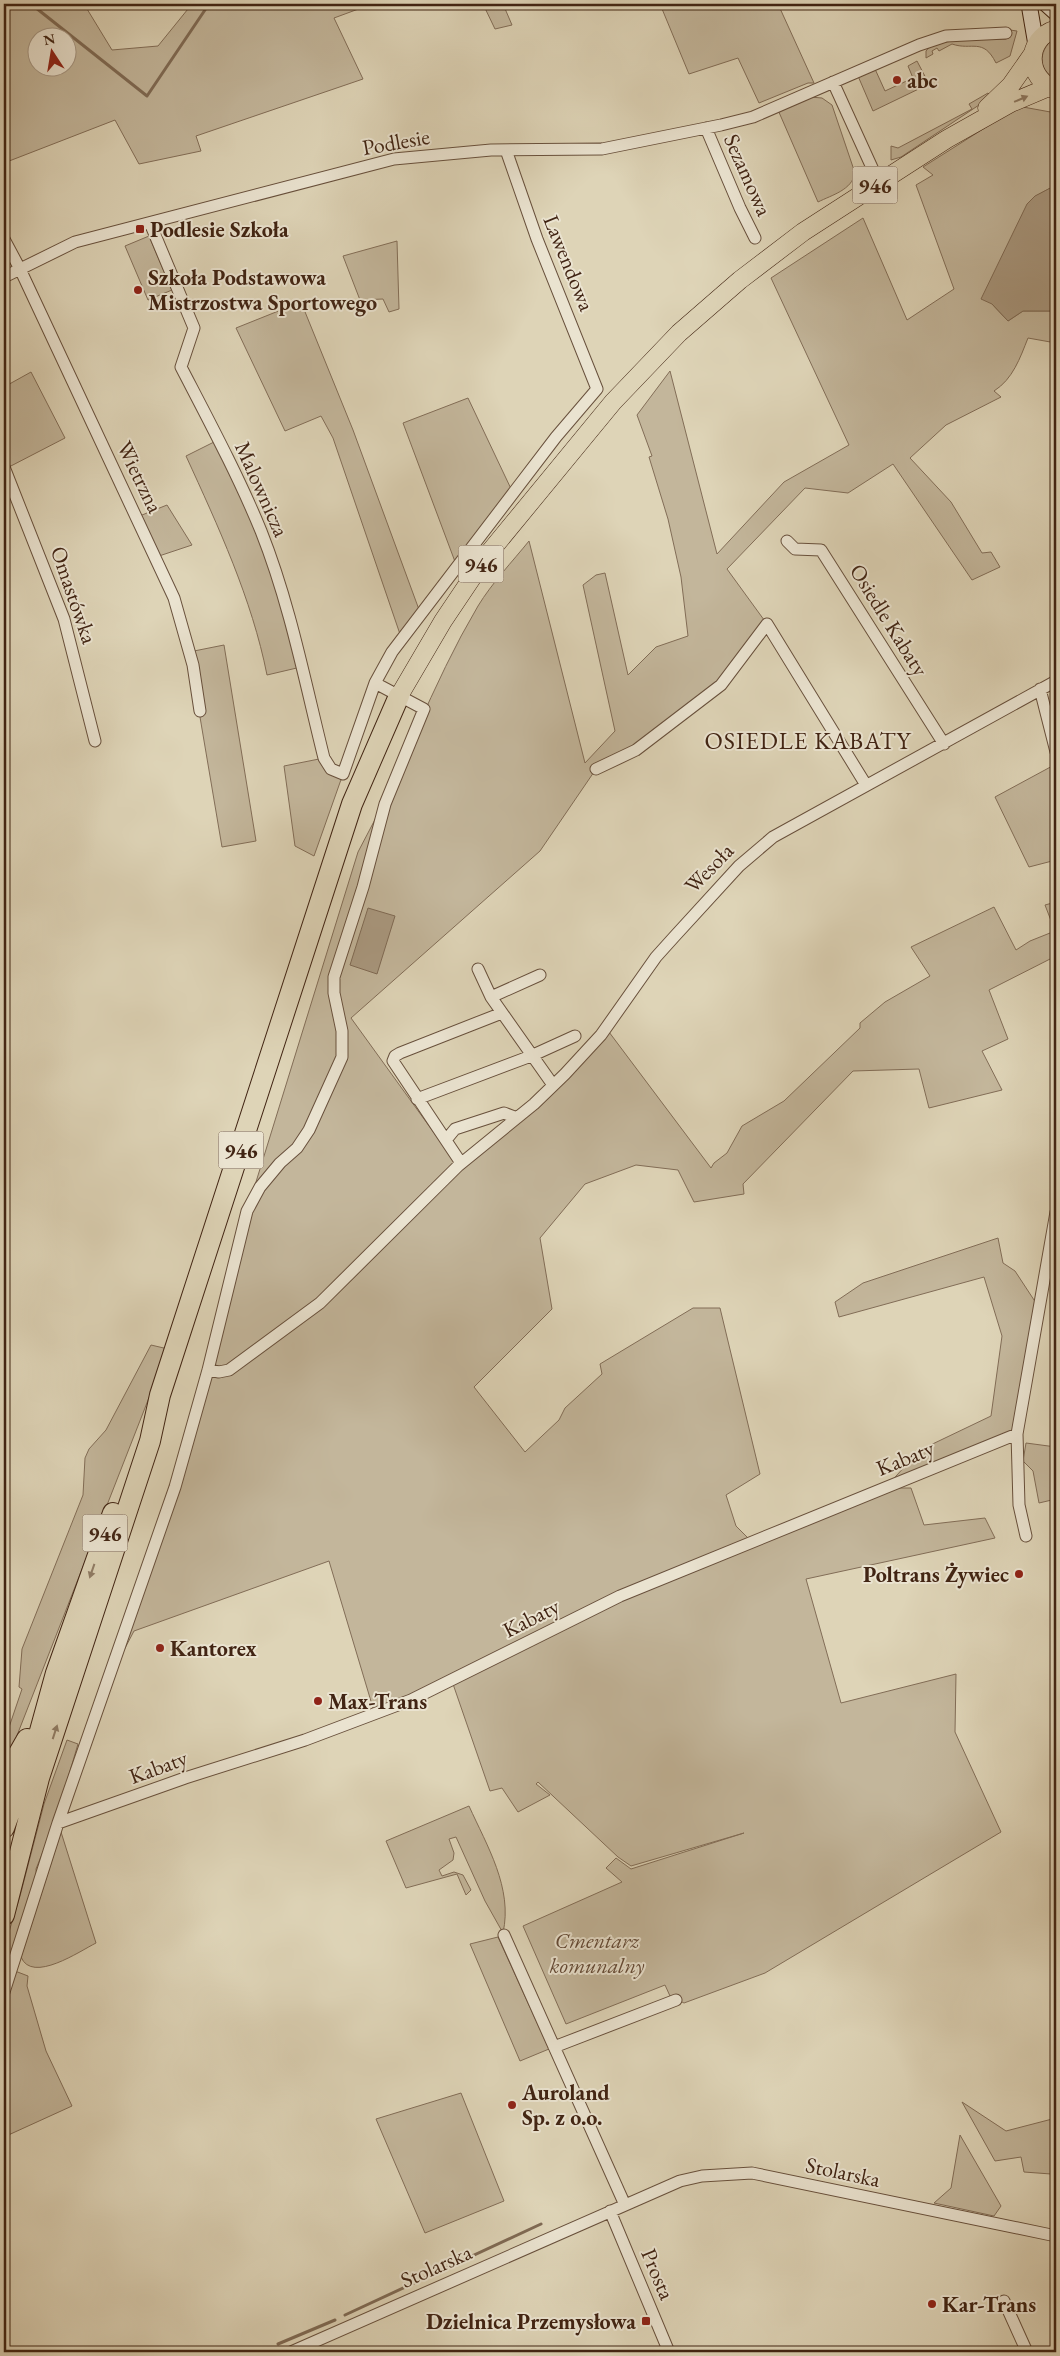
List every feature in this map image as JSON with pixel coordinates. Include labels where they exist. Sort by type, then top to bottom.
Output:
[{"type":"highway","name":"946","points":[[40,1778],[150,1441],[160,1395],[346,820],[370,759],[399,696]]},
{"type":"highway","name":"946","points":[[56,1673],[140,1438],[160,1395]]},
{"type":"highway","points":[[4,1779],[28,1737],[56,1673]]},
{"type":"highway","points":[[4,1828],[40,1731],[56,1673]]},
{"type":"highway","points":[[4,1859],[40,1778]]},
{"type":"highway","points":[[4,1915],[40,1778]]},
{"type":"main road","points":[[1029,4],[1036,74],[1052,89]]},
{"type":"main road","points":[[1046,4],[1056,13]]},
{"type":"main road","points":[[1034,50],[1041,37],[1056,29]]},
{"type":"main road","name":"946","points":[[947,139],[1002,95],[1034,50]]},
{"type":"main road","name":"946","points":[[399,696],[443,621],[488,554],[578,443],[645,366],[678,333],[740,280],[803,232],[947,139],[1011,103],[1052,89]]},
{"type":"street","name":"Podlesie","points":[[4,277],[76,242],[394,159],[506,150],[602,149],[706,128],[753,117],[917,46],[946,36],[1006,33]]},
{"type":"street","points":[[834,82],[879,183]]},
{"type":"street","name":"Sezamowa","points":[[706,128],[755,238]]},
{"type":"street","name":"Lawendowa","points":[[375,683],[392,652],[462,559],[556,436],[598,389],[537,239],[506,150]]},
{"type":"street","name":"Malownicza","points":[[150,223],[194,328],[181,367],[228,460],[261,532],[285,603],[324,758],[331,769],[343,774],[375,683]]},
{"type":"street","name":"Wietrzna","points":[[4,239],[20,269],[174,598],[193,664],[200,711]]},
{"type":"street","name":"Omastówka","points":[[4,467],[64,619],[95,741]]},
{"type":"street","name":"Osiedle Kabaty","points":[[786,541],[794,548],[821,550],[944,744]]},
{"type":"street","points":[[596,769],[636,750],[721,685],[767,624],[866,786]]},
{"type":"street","name":"Wesoła","points":[[208,1370],[224,1371],[240,1363],[320,1303],[460,1164],[517,1118],[553,1085],[601,1034],[656,957],[739,866],[780,833],[1056,681]]},
{"type":"street","points":[[4,1992],[58,1823],[175,1487],[208,1370],[247,1210],[260,1187],[280,1163],[297,1148],[310,1130],[342,1057],[342,1031],[334,993],[334,977],[363,887],[385,804],[424,709],[375,683]]},
{"type":"street","points":[[1040,689],[1056,752]]},
{"type":"street","points":[[478,969],[491,997],[530,1056],[553,1085]]},
{"type":"street","points":[[491,997],[540,975]]},
{"type":"street","points":[[460,1164],[446,1140],[394,1065],[395,1056],[502,1013]]},
{"type":"street","points":[[417,1099],[530,1056],[575,1036]]},
{"type":"street","points":[[446,1140],[455,1129],[504,1113],[517,1118]]},
{"type":"street","points":[[1026,1536],[1019,1504],[1017,1434],[1056,1216]]},
{"type":"street","name":"Kabaty","points":[[58,1823],[185,1778],[304,1740],[410,1700],[620,1596],[1017,1434]]},
{"type":"street","points":[[504,1935],[624,2205]]},
{"type":"street","points":[[554,2047],[676,2000]]},
{"type":"street","name":"Stolarska","points":[[291,2352],[680,2181],[702,2176],[752,2173],[1056,2236]]},
{"type":"street","name":"Prosta","points":[[610,2211],[669,2352]]},
{"type":"street","points":[[1004,2301],[1027,2352]]},
{"type":"green space","points":[[4,4],[84,4],[112,50],[158,46],[192,4],[372,4],[334,18],[363,79],[196,136],[201,151],[139,164],[115,120],[4,163]]},
{"type":"green space","points":[[483,4],[503,4],[512,25],[495,29]]},
{"type":"green space","points":[[660,4],[778,4],[814,83],[808,83],[759,103],[738,58],[689,74]]},
{"type":"green space","points":[[1010,30],[1017,31],[1010,56],[996,63],[991,55],[982,47],[952,44],[939,51],[937,48],[932,51],[933,54],[926,58],[926,51],[940,43],[963,40],[1006,39]]},
{"type":"green space","points":[[1056,37],[1056,79],[1045,70],[1042,58],[1046,47]]},
{"type":"green space","points":[[917,61],[929,84],[873,111],[858,76],[875,69],[885,91],[913,78],[908,66]]},
{"type":"green space","points":[[988,93],[991,97],[901,157],[891,160],[891,146],[898,148],[972,109],[969,104]]},
{"type":"green space","points":[[810,97],[822,98],[832,105],[855,173],[846,188],[818,202],[778,110]]},
{"type":"green space","name":"Cmentarz komunalny","points":[[1023,107],[1056,113],[1056,185],[1036,196],[1032,201],[992,304],[1008,321],[1023,311],[1056,311],[1056,343],[1028,338],[1011,374],[994,391],[1001,397],[946,425],[910,458],[951,502],[982,553],[991,552],[1000,567],[972,580],[893,464],[848,493],[805,488],[727,569],[767,624],[721,685],[636,750],[596,769],[540,851],[351,1018],[458,1166],[609,1032],[711,1168],[714,1163],[727,1153],[742,1126],[784,1101],[860,1028],[860,1023],[885,1002],[930,976],[911,947],[994,907],[1016,950],[1030,941],[1055,931],[1045,905],[1056,902],[1056,956],[989,990],[1008,1039],[982,1051],[1002,1090],[929,1108],[919,1069],[853,1071],[743,1184],[744,1194],[694,1202],[678,1170],[636,1165],[585,1184],[540,1238],[552,1309],[474,1387],[525,1452],[559,1420],[565,1408],[602,1374],[600,1364],[693,1308],[720,1308],[760,1474],[726,1495],[736,1526],[752,1542],[885,1488],[920,1450],[991,1416],[1002,1336],[984,1277],[839,1317],[835,1302],[863,1283],[998,1238],[1003,1263],[1015,1271],[1036,1303],[1017,1434],[887,1488],[911,1488],[924,1525],[985,1518],[995,1538],[806,1579],[841,1703],[956,1674],[955,1732],[1001,1832],[765,1973],[684,2003],[670,1996],[665,1985],[566,2024],[523,1926],[622,1882],[606,1868],[616,1858],[631,1869],[744,1833],[631,1866],[618,1857],[538,1782],[536,1784],[550,1795],[518,1812],[502,1788],[490,1791],[453,1684],[375,1710],[373,1708],[329,1561],[134,1631],[124,1650],[175,1487],[247,1211],[358,852],[389,791],[431,697],[478,606],[529,541],[585,763],[615,731],[583,585],[596,575],[605,573],[628,675],[656,647],[688,636],[681,577],[668,519],[649,457],[652,456],[637,415],[670,371],[717,554],[784,482],[849,445],[771,278],[863,218],[907,320],[954,289],[916,185],[933,175],[923,167],[1002,117]]},
{"type":"green space","points":[[149,236],[172,290],[148,300],[125,246]]},
{"type":"green space","points":[[397,241],[399,309],[389,312],[383,299],[360,300],[343,256]]},
{"type":"green space","points":[[301,302],[353,430],[421,615],[402,640],[333,438],[321,416],[285,431],[236,328]]},
{"type":"green space","points":[[31,372],[65,438],[7,468],[4,462],[4,387]]},
{"type":"green space","points":[[468,398],[513,493],[457,567],[403,423]]},
{"type":"green space","points":[[214,442],[261,532],[301,667],[267,675],[253,619],[233,563],[186,456]]},
{"type":"green space","points":[[167,505],[192,545],[156,557],[137,517]]},
{"type":"green space","points":[[224,645],[256,841],[222,847],[189,652]]},
{"type":"green space","points":[[324,758],[343,774],[314,856],[295,846],[284,766]]},
{"type":"green space","points":[[1056,764],[1056,860],[1029,867],[995,797]]},
{"type":"green space","points":[[151,1345],[168,1349],[16,1738],[4,1760],[4,1742],[22,1689],[19,1687],[22,1649],[83,1495],[85,1458],[89,1449],[106,1430]]},
{"type":"green space","points":[[1026,1443],[1056,1447],[1056,1499],[1039,1503],[1033,1471],[1023,1461]]},
{"type":"green space","points":[[67,1740],[78,1744],[55,1822],[36,1869],[37,1885],[4,1983],[4,1948],[44,1804]]},
{"type":"green space","points":[[469,1806],[490,1852],[501,1884],[505,1916],[503,1933],[485,1901],[456,1837],[449,1839],[454,1853],[453,1860],[439,1870],[442,1876],[454,1872],[463,1875],[471,1890],[466,1895],[457,1874],[406,1888],[386,1841]]},
{"type":"green space","points":[[61,1832],[96,1943],[57,1963],[45,1967],[35,1967],[27,1964],[21,1957]]},
{"type":"green space","points":[[498,1937],[549,2049],[520,2061],[470,1944]]},
{"type":"green space","points":[[15,1971],[28,1976],[27,1986],[46,2051],[72,2106],[4,2137],[4,2005]]},
{"type":"green space","points":[[461,2093],[504,2201],[425,2233],[376,2119]]},
{"type":"green space","points":[[962,2102],[1006,2131],[1056,2118],[1056,2199],[1051,2174],[1024,2172],[1021,2157],[995,2161]]},
{"type":"green space","points":[[960,2135],[1001,2206],[994,2216],[934,2203],[951,2188]]},
{"type":"shaded area","points":[[1056,185],[1056,311],[1023,311],[1008,321],[992,304],[981,299],[1027,204],[1035,196]]},
{"type":"shaded area","points":[[368,908],[395,916],[377,974],[350,965]]},
{"type":"waterway","points":[[31,4],[147,96],[209,4]]},
{"type":"waterway","points":[[345,2315],[541,2224]]},
{"type":"waterway","points":[[278,2344],[335,2320]]},
{"type":"place","name":"abc","points":[[897,80]]},
{"type":"place","name":"Podlesie Szkoła","points":[[140,229]]},
{"type":"place","name":"Szkoła Podstawowa Mistrzostwa Sportowego","points":[[138,290]]},
{"type":"place","name":"Poltrans Żywiec","points":[[1019,1574]]},
{"type":"place","name":"Kantorex","points":[[160,1648]]},
{"type":"place","name":"Max-Trans","points":[[318,1701]]},
{"type":"place","name":"Auroland Sp. z o.o.","points":[[512,2105]]},
{"type":"place","name":"Kar-Trans","points":[[932,2304]]},
{"type":"place","name":"Dzielnica Przemysłowa","points":[[646,2321]]},
{"type":"district","name":"OSIEDLE KABATY","points":[[808,740]]}]
